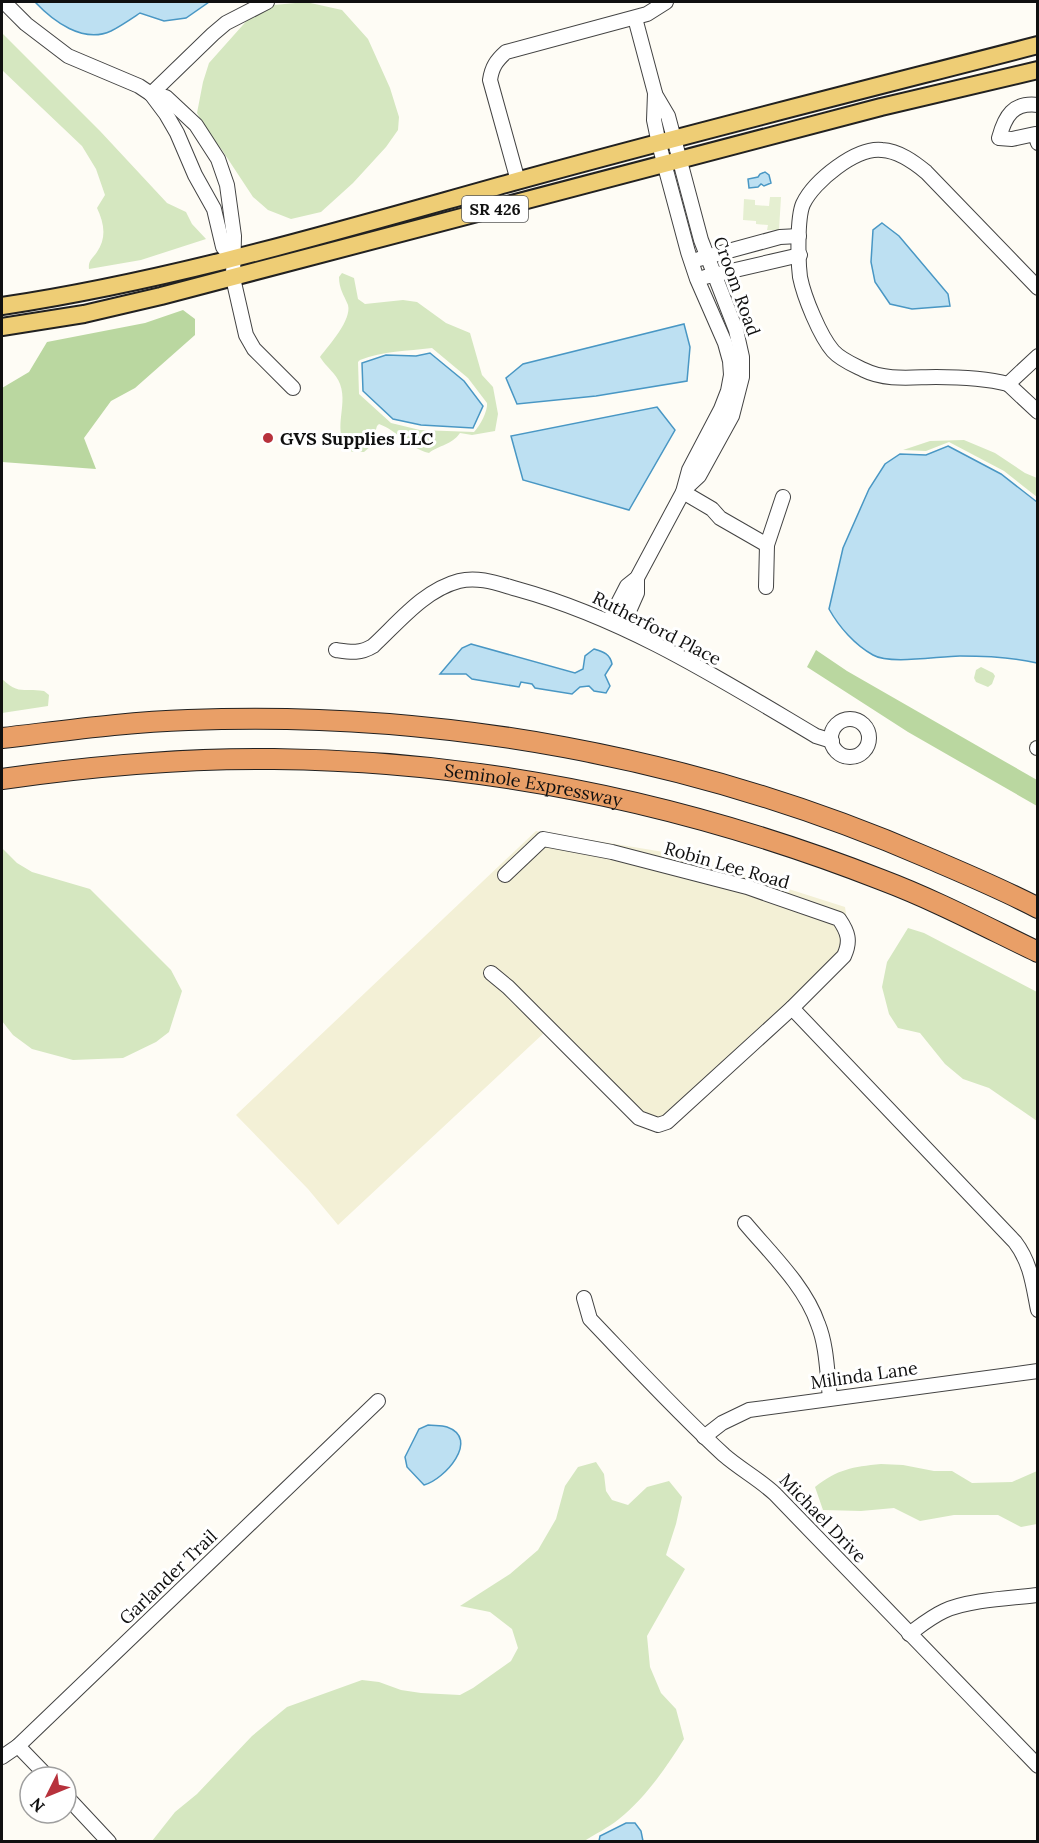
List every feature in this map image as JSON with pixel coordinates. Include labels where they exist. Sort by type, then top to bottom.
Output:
[{"type":"highway","points":[[2,738],[187,720],[283,719],[364,721],[440,728],[536,741],[726,785],[802,809],[868,832],[971,876],[1038,908]]},
{"type":"highway","name":"Seminole Expressway","points":[[2,779],[114,765],[198,760],[275,759],[458,770],[539,782],[717,823],[794,847],[893,884],[1038,952]]},
{"type":"main road","name":"SR 426","points":[[2,306],[74,295],[233,259],[518,181],[1038,45]]},
{"type":"main road","name":"SR 426","points":[[2,327],[84,314],[233,278],[881,107],[1038,70]]},
{"type":"street","points":[[4,2],[26,24],[68,56],[139,86],[151,94],[166,97],[196,125],[218,159],[228,185],[234,236],[233,278],[246,335],[254,349],[293,388]]},
{"type":"street","points":[[151,94],[213,34],[226,24],[267,2]]},
{"type":"street","points":[[518,181],[490,80],[492,68],[497,59],[506,52],[647,14],[666,2]]},
{"type":"street","name":"Croom Road","points":[[634,18],[655,93],[668,116],[667,142],[691,261],[725,342],[730,361],[731,375],[728,391],[689,470],[680,496]]},
{"type":"street","points":[[151,94],[177,133],[195,175],[214,209],[223,247],[233,259]]},
{"type":"street","points":[[1037,134],[1012,139],[999,138],[1004,123],[1016,108],[1024,103],[1038,105]]},
{"type":"street","points":[[1038,288],[926,172],[910,159],[883,150],[861,153],[829,173],[809,194],[799,218],[800,276],[820,331],[840,357],[867,372],[881,376],[981,378],[1008,384],[1038,412]]},
{"type":"street","name":"Croom Road","points":[[672,163],[740,343],[742,377],[732,416],[699,476],[680,496]]},
{"type":"street","points":[[691,261],[780,237],[799,236]]},
{"type":"street","points":[[745,248],[751,266]]},
{"type":"street","points":[[697,279],[800,255]]},
{"type":"street","points":[[1008,384],[1037,358]]},
{"type":"street","points":[[615,624],[626,601],[627,586],[637,578],[680,496],[703,509],[712,509],[720,519],[767,545]]},
{"type":"street","points":[[766,587],[767,545],[783,497]]},
{"type":"street","name":"Rutherford Place","points":[[336,650],[359,653],[365,651],[427,596],[460,580],[476,579],[548,597],[615,624],[690,662],[816,736],[832,741]]},
{"type":"street","name":"Robin Lee Road","points":[[490,973],[508,987],[639,1118],[658,1125],[667,1122],[792,1008],[844,956],[848,947],[847,931],[839,919],[747,887],[612,852],[543,839],[505,875]]},
{"type":"street","points":[[792,1008],[1015,1242],[1025,1255],[1031,1272],[1038,1310]]},
{"type":"street","points":[[746,1223],[801,1291],[812,1309],[820,1327],[830,1397]]},
{"type":"street","name":"Michael Drive","points":[[584,1298],[590,1319],[704,1437],[727,1458],[776,1494],[1038,1766]]},
{"type":"street","name":"Milinda Lane","points":[[704,1437],[722,1422],[749,1410],[830,1397],[1038,1371]]},
{"type":"street","name":"Garlander Trail","points":[[2,1757],[18,1746],[378,1401]]},
{"type":"street","points":[[909,1634],[930,1618],[961,1605],[1038,1595]]},
{"type":"street","points":[[18,1746],[36,1765]]},
{"type":"street","points":[[78,1809],[109,1842]]},
{"type":"shaded area","points":[[536,831],[682,855],[845,907],[847,921],[841,914],[749,882],[613,847],[545,833],[497,875],[504,883],[545,844],[610,857],[745,892],[835,923],[842,934],[843,947],[840,953],[789,1005],[665,1117],[658,1119],[643,1113],[512,983],[490,966],[483,975],[504,991],[545,1032],[338,1225],[308,1189],[236,1115]]},
{"type":"green space","points":[[306,2],[342,10],[368,39],[390,88],[399,117],[398,130],[386,147],[353,183],[321,212],[291,219],[268,210],[253,197],[197,113],[209,63],[250,17],[274,5]]},
{"type":"green space","points":[[2,33],[100,131],[167,203],[186,212],[192,224],[206,239],[141,260],[89,269],[103,235],[103,225],[97,208],[105,195],[96,169],[82,146],[2,70]]},
{"type":"green space","points":[[770,197],[781,197],[779,230],[767,230],[768,225],[743,220],[744,199],[755,200],[755,205],[769,206]]},
{"type":"green space","points":[[342,273],[354,278],[358,299],[365,304],[403,300],[417,302],[446,323],[470,333],[482,375],[493,387],[498,414],[495,431],[472,435],[460,433],[453,440],[429,453],[415,447],[379,424],[371,446],[364,452],[352,452],[345,445],[340,428],[342,393],[340,384],[320,357],[347,318],[348,305],[339,277]],"holes":[[[432,348],[468,378],[487,403],[483,418],[474,432],[420,430],[391,423],[359,394],[358,362],[386,353]]]},
{"type":"green space","points":[[183,310],[195,319],[195,335],[135,388],[111,401],[84,438],[96,469],[2,462],[2,388],[29,372],[47,342],[145,323]]},
{"type":"green space","points":[[964,440],[995,453],[1025,473],[1037,478],[1037,497],[1004,471],[949,442],[926,451],[903,450],[930,441]]},
{"type":"green space","points":[[816,650],[847,671],[1037,780],[1037,806],[908,732],[807,667]]},
{"type":"green space","points":[[981,667],[995,676],[988,687],[976,682],[974,678],[976,670]]},
{"type":"green space","points":[[2,679],[17,689],[44,691],[49,695],[48,706],[2,713]]},
{"type":"green space","points":[[2,848],[17,863],[32,872],[90,889],[171,970],[182,991],[169,1032],[156,1042],[123,1058],[73,1060],[32,1049],[13,1035],[2,1021]]},
{"type":"green space","points":[[908,928],[924,933],[1037,992],[1037,1121],[989,1088],[963,1079],[945,1064],[920,1033],[898,1028],[889,1014],[882,987],[887,962]]},
{"type":"green space","points":[[596,1462],[604,1474],[606,1491],[612,1500],[628,1505],[647,1487],[669,1481],[682,1497],[666,1555],[685,1569],[647,1636],[650,1667],[661,1693],[676,1709],[684,1739],[655,1782],[619,1819],[583,1842],[152,1841],[175,1812],[197,1794],[252,1736],[287,1707],[362,1680],[379,1682],[401,1690],[460,1695],[511,1661],[518,1648],[512,1629],[490,1612],[460,1606],[510,1574],[538,1550],[556,1519],[565,1486],[578,1467]]},
{"type":"green space","points":[[881,1464],[952,1471],[972,1483],[1012,1482],[1037,1471],[1037,1524],[1021,1527],[998,1515],[954,1515],[920,1521],[894,1508],[861,1511],[823,1510],[815,1487],[831,1476],[846,1470]]},
{"type":"water","points":[[35,2],[209,2],[186,18],[164,21],[140,13],[111,31],[90,35],[69,29]]},
{"type":"water","points":[[765,172],[769,175],[771,183],[749,188],[748,179],[758,177]]},
{"type":"water","points":[[882,223],[899,236],[948,294],[950,306],[912,309],[890,304],[875,282],[871,262],[873,230]]},
{"type":"water","points":[[684,324],[690,347],[687,381],[596,396],[517,404],[506,378],[523,364]]},
{"type":"water","points":[[430,353],[464,381],[483,406],[473,428],[421,425],[393,419],[363,391],[362,363],[386,355],[416,356]]},
{"type":"water","points":[[657,407],[675,430],[629,510],[523,480],[511,436]]},
{"type":"water","points":[[948,446],[1001,474],[1037,502],[1037,663],[980,656],[902,660],[881,658],[866,651],[854,641],[829,609],[843,548],[869,489],[885,464],[900,454],[926,455]]},
{"type":"water","points":[[471,644],[575,673],[583,669],[585,656],[594,649],[601,651],[610,658],[612,664],[605,675],[610,686],[606,693],[594,691],[589,686],[580,687],[572,694],[535,688],[532,684],[521,682],[519,687],[472,679],[466,674],[440,674],[462,648]]},
{"type":"water","points":[[428,1425],[447,1427],[457,1433],[461,1440],[456,1459],[449,1468],[441,1476],[424,1485],[407,1467],[405,1457],[419,1429]]},
{"type":"water","points":[[626,1823],[635,1823],[641,1831],[643,1841],[599,1841],[600,1836]]},
{"type":"place","name":"GVS Supplies LLC","points":[[268,438]]}]
